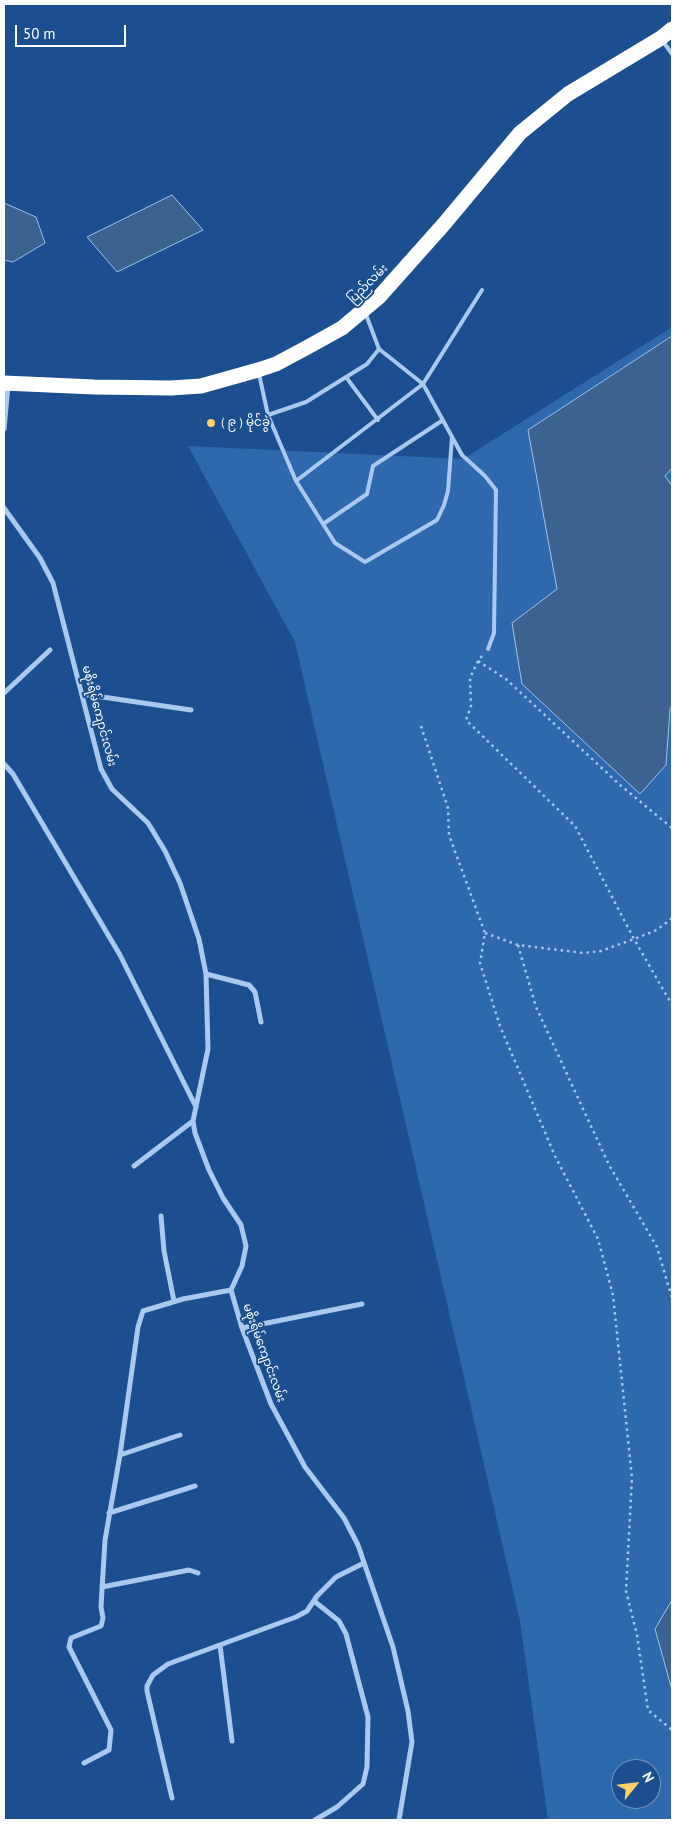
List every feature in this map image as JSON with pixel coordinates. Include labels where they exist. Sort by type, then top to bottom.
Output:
[{"type":"highway","name":"ပြည်လမ်း","points":[[6,383],[94,387],[171,388],[201,386],[276,364],[342,328],[379,297],[444,224],[520,133],[568,94],[667,34]]},
{"type":"street","points":[[4,428],[6,383]]},
{"type":"street","name":"မစိုးရိမ်ကျောင်းလမ်း","points":[[4,508],[40,558],[53,583],[101,769],[112,790],[148,823],[180,883],[199,940],[206,974],[208,1049],[193,1121],[195,1133],[209,1170],[223,1198],[241,1225],[246,1246],[242,1266],[231,1290],[242,1328],[271,1404],[305,1467],[344,1518],[358,1545],[393,1647],[408,1710],[412,1742],[399,1820]]},
{"type":"street","points":[[4,694],[50,650]]},
{"type":"street","points":[[82,694],[191,710]]},
{"type":"street","points":[[4,764],[13,774],[120,955],[196,1107]]},
{"type":"street","points":[[206,974],[249,985],[255,992],[261,1022]]},
{"type":"street","points":[[134,1166],[193,1121]]},
{"type":"street","points":[[161,1216],[164,1251],[174,1302]]},
{"type":"street","points":[[84,1763],[109,1750],[111,1730],[69,1647],[71,1638],[101,1626],[103,1618],[101,1607],[105,1540],[120,1455],[138,1327],[143,1311],[174,1302],[231,1290]]},
{"type":"street","points":[[242,1328],[362,1304]]},
{"type":"street","points":[[120,1455],[180,1435]]},
{"type":"street","points":[[109,1513],[195,1486]]},
{"type":"street","points":[[172,1798],[149,1703],[147,1686],[153,1675],[168,1664],[296,1617],[307,1611],[336,1577],[364,1563]]},
{"type":"street","points":[[102,1587],[189,1570],[198,1573]]},
{"type":"street","points":[[314,1601],[339,1621],[346,1634],[368,1717],[367,1766],[363,1784],[337,1807],[315,1820]]},
{"type":"street","points":[[220,1645],[232,1741]]},
{"type":"lane","points":[[667,34],[672,54]]},
{"type":"lane","points":[[296,481],[423,384],[482,290]]},
{"type":"lane","points":[[365,310],[379,349],[423,384],[462,455],[485,476],[496,490],[494,633],[488,649]]},
{"type":"lane","points":[[268,415],[306,402],[367,364],[379,349]]},
{"type":"lane","points":[[258,370],[268,415],[296,481],[335,543],[365,562],[437,520],[448,491],[452,437]]},
{"type":"lane","points":[[346,377],[378,420]]},
{"type":"lane","points":[[323,524],[367,494],[373,466],[443,420]]},
{"type":"path","points":[[488,649],[478,662],[470,678],[471,706],[466,720],[575,826],[634,940],[672,1005]]},
{"type":"path","points":[[478,662],[506,678],[619,784],[672,828]]},
{"type":"path","points":[[421,726],[448,808],[449,835],[485,933],[480,963],[500,1026],[555,1156],[598,1240],[613,1294],[632,1478],[626,1591],[637,1635],[648,1710],[672,1730]]},
{"type":"path","points":[[485,933],[518,945],[583,953],[601,951],[634,940],[657,930],[672,918]]},
{"type":"path","points":[[518,945],[536,1007],[609,1165],[657,1248],[672,1298]]},
{"type":"shaded area","points":[[172,195],[203,230],[117,272],[87,237]]},
{"type":"shaded area","points":[[4,203],[36,217],[45,243],[13,262],[4,260]]},
{"type":"shaded area","points":[[672,327],[672,1820],[548,1820],[520,1621],[295,642],[188,446],[463,459]]},
{"type":"shaded area","points":[[672,336],[672,468],[665,476],[672,486],[672,705],[670,709],[666,765],[640,794],[522,684],[512,623],[557,589],[528,430]]},
{"type":"shaded area","points":[[672,1600],[672,1690],[655,1629]]},
{"type":"place","name":"( ၉ ) မိုင်ခွဲ","points":[[211,423]]}]
